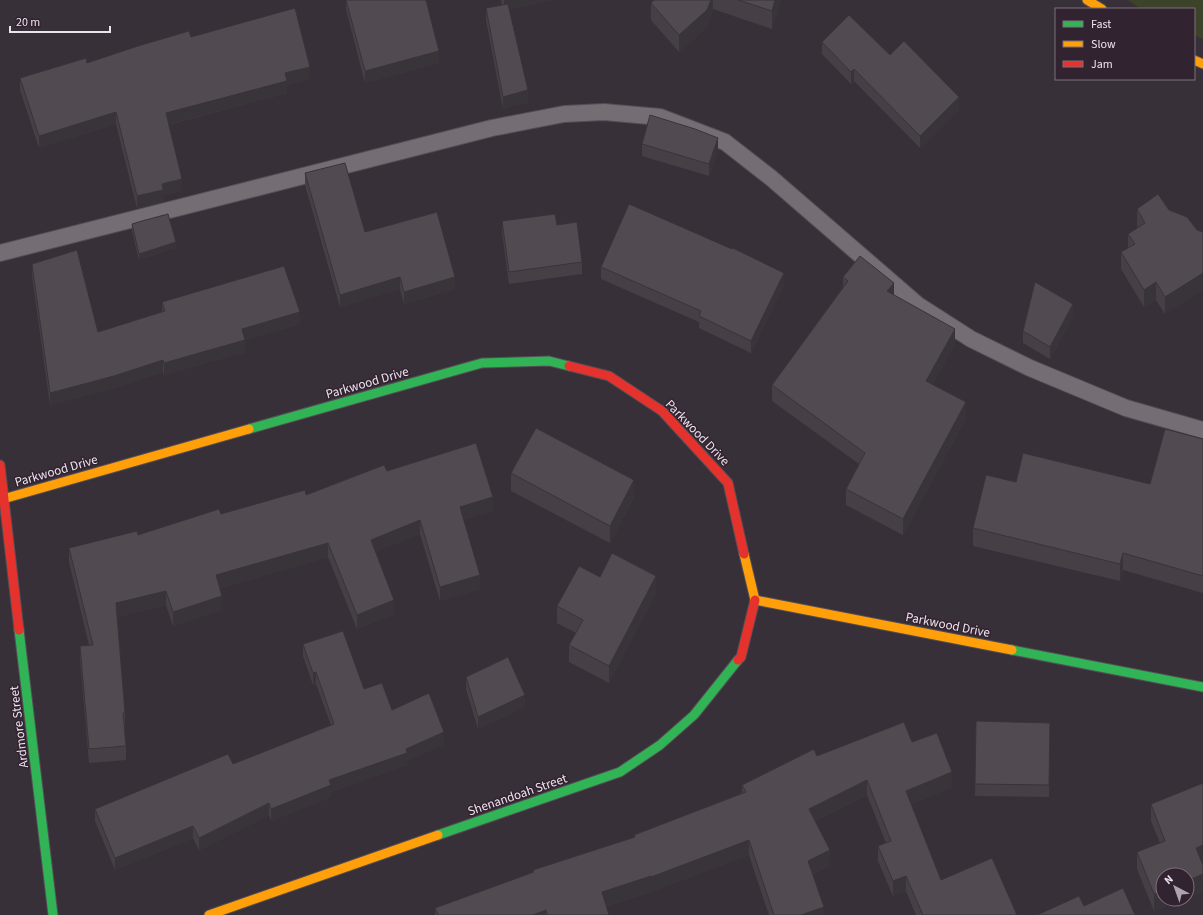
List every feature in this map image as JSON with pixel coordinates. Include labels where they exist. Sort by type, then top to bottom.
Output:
[{"type":"street","points":[[1087,0],[1100,8]]},
{"type":"street","name":"Parkwood Drive","points":[[3,499],[482,363],[549,361],[609,376],[662,411],[728,483],[755,600],[1203,687]]},
{"type":"street","name":"Ardmore Street","points":[[0,465],[53,915]]},
{"type":"street","name":"Shenandoah Street","points":[[209,915],[620,772],[660,745],[694,715],[741,657],[755,600]]},
{"type":"lane","points":[[0,253],[492,128],[564,114],[604,112],[660,117],[726,142],[770,177],[918,305],[971,339],[1030,368],[1126,408],[1203,430]]},
{"type":"green space","points":[[1128,0],[1203,0],[1203,39],[1195,35],[1195,8],[1140,8]]},
{"type":"building","points":[[346,0],[426,0],[439,51],[365,71]]},
{"type":"building","points":[[654,0],[711,0],[707,10],[679,35],[651,3]]},
{"type":"building","points":[[738,0],[775,0],[772,11]]},
{"type":"building","points":[[508,4],[528,90],[503,97],[486,8]]},
{"type":"building","points":[[295,8],[310,67],[285,73],[287,81],[166,113],[182,179],[162,184],[163,190],[137,196],[116,112],[39,136],[20,78],[86,58],[87,63],[189,31],[191,37]]},
{"type":"building","points":[[849,15],[890,55],[904,41],[959,97],[920,136],[854,69],[851,72],[822,42]]},
{"type":"building","points":[[650,115],[718,138],[709,164],[642,144]]},
{"type":"building","points":[[345,163],[365,232],[437,212],[455,277],[404,292],[400,277],[340,295],[305,173]]},
{"type":"building","points":[[1158,194],[1169,210],[1187,217],[1197,230],[1203,232],[1203,273],[1165,297],[1156,282],[1144,290],[1121,252],[1135,244],[1128,234],[1145,223],[1137,209]]},
{"type":"building","points":[[629,204],[732,249],[733,248],[784,273],[751,341],[699,316],[701,311],[601,267]]},
{"type":"building","points":[[168,214],[176,242],[139,254],[132,224]]},
{"type":"building","points":[[555,214],[557,225],[577,222],[582,262],[509,272],[502,221]]},
{"type":"building","points":[[77,250],[98,332],[165,311],[162,302],[284,266],[300,312],[242,329],[245,340],[164,363],[163,360],[114,376],[50,393],[32,264]]},
{"type":"building","points":[[860,256],[894,283],[887,291],[955,329],[926,381],[966,402],[903,519],[846,489],[865,453],[772,385],[848,281],[843,277]]},
{"type":"building","points":[[1035,282],[1073,304],[1050,347],[1023,331]]},
{"type":"building","points":[[536,428],[634,480],[610,526],[511,473]]},
{"type":"building","points":[[1165,429],[1203,439],[1203,576],[1123,553],[1120,564],[973,528],[986,475],[1016,482],[1023,453],[1150,484]]},
{"type":"building","points":[[476,443],[493,497],[460,507],[480,575],[440,587],[420,520],[371,540],[394,600],[357,615],[328,543],[216,575],[222,596],[173,612],[166,591],[116,603],[125,713],[123,713],[126,746],[89,749],[80,646],[93,645],[69,548],[137,531],[138,535],[219,509],[221,514],[305,490],[306,495],[384,465],[387,471]]},
{"type":"building","points":[[612,553],[656,576],[609,666],[569,645],[583,620],[557,606],[579,566],[600,577]]},
{"type":"building","points":[[343,631],[364,689],[382,683],[392,710],[429,693],[444,732],[406,749],[407,753],[329,780],[331,785],[271,809],[269,803],[199,838],[193,826],[115,858],[95,809],[228,754],[233,764],[334,724],[316,672],[313,673],[303,644]]},
{"type":"building","points":[[508,657],[525,695],[478,717],[466,677]]},
{"type":"building","points":[[976,721],[1050,723],[1049,785],[975,784]]},
{"type":"building","points":[[904,722],[912,742],[937,733],[952,772],[906,791],[941,880],[992,858],[1017,915],[923,915],[906,876],[893,881],[878,846],[891,841],[867,780],[809,809],[830,850],[808,861],[824,907],[801,915],[774,915],[749,840],[651,877],[602,892],[609,915],[548,915],[546,910],[533,915],[438,915],[435,908],[534,872],[533,870],[635,837],[634,835],[746,792],[742,785],[814,749],[817,756]]},
{"type":"building","points":[[1203,783],[1203,845],[1196,848],[1203,865],[1203,874],[1195,878],[1195,867],[1155,867],[1154,894],[1137,852],[1165,841],[1151,804]]},
{"type":"building","points":[[1123,888],[1135,915],[1037,915],[1079,896],[1084,906]]},
{"type":"traffic: fast","points":[[249,429],[482,363],[549,361],[569,366]]},
{"type":"traffic: fast","points":[[19,630],[53,915]]},
{"type":"traffic: fast","points":[[1012,650],[1203,687]]},
{"type":"traffic: fast","points":[[438,835],[620,772],[660,745],[694,715],[738,660]]},
{"type":"traffic: slow","points":[[1087,0],[1100,8]]},
{"type":"traffic: slow","points":[[1195,60],[1203,64]]},
{"type":"traffic: slow","points":[[3,499],[249,429]]},
{"type":"traffic: slow","points":[[744,554],[755,600],[1012,650]]},
{"type":"traffic: slow","points":[[209,915],[438,835]]},
{"type":"traffic: jam","points":[[569,366],[609,376],[662,411],[728,483],[744,554]]},
{"type":"traffic: jam","points":[[0,465],[19,630]]},
{"type":"traffic: jam","points":[[738,660],[741,657],[755,600]]}]
